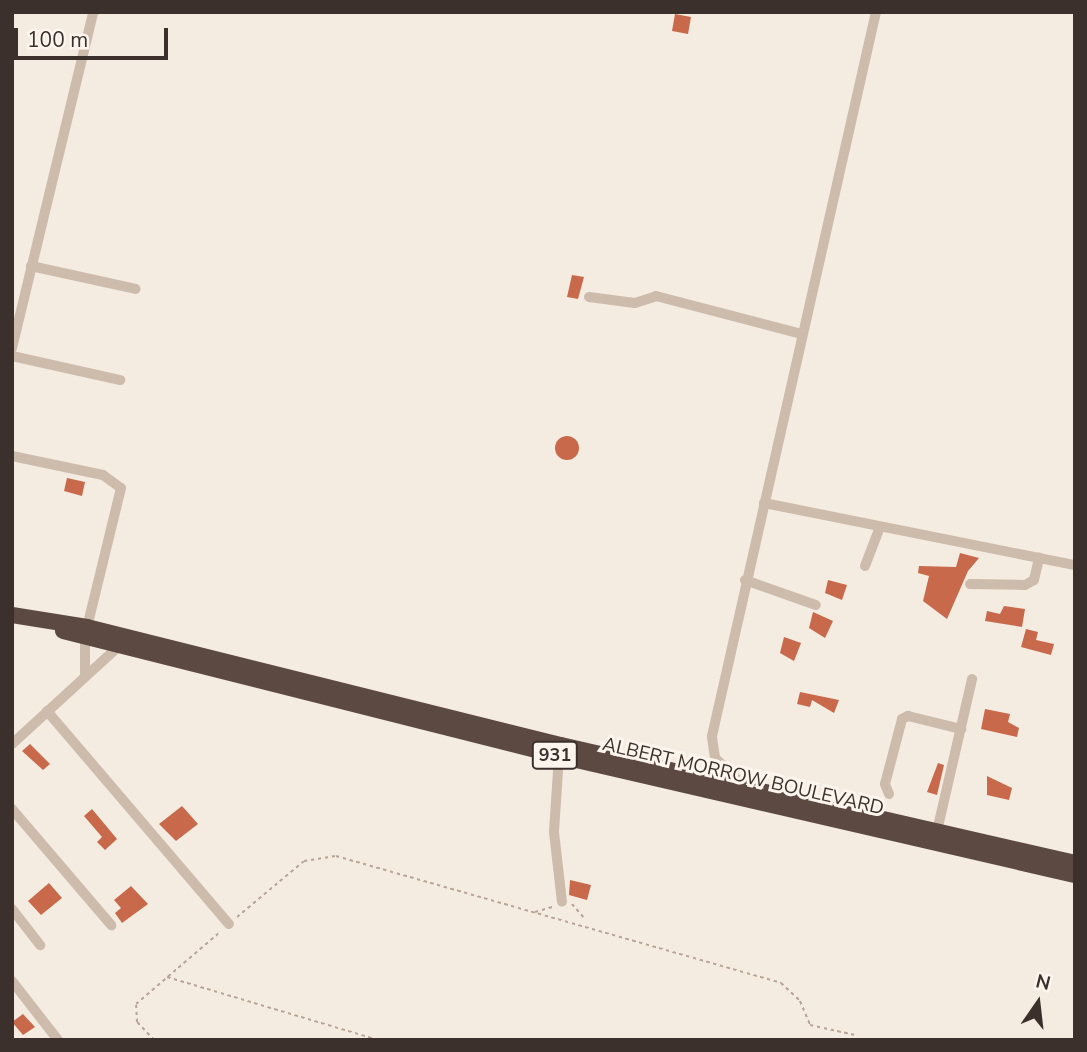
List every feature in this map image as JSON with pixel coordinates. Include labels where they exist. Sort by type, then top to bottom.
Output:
[{"type":"highway","name":"ALBERT MORROW BOULEVARD","points":[[12,615],[1075,863]]},
{"type":"highway","name":"ALBERT MORROW BOULEVARD","points":[[86,633],[118,647],[559,756],[1075,875]]},
{"type":"street","points":[[12,348],[93,12]]},
{"type":"street","points":[[749,788],[715,758],[712,736],[876,12]]},
{"type":"street","points":[[31,266],[136,289]]},
{"type":"street","points":[[589,297],[635,303],[656,296],[802,334]]},
{"type":"street","points":[[12,356],[120,380]]},
{"type":"street","points":[[12,456],[103,475],[121,488],[86,633],[85,673]]},
{"type":"street","points":[[764,503],[1075,565]]},
{"type":"street","points":[[864,566],[880,527]]},
{"type":"street","points":[[970,584],[1025,585],[1034,580],[1039,558]]},
{"type":"street","points":[[746,580],[816,605]]},
{"type":"street","points":[[12,744],[85,673],[118,647]]},
{"type":"street","points":[[937,831],[972,678]]},
{"type":"street","points":[[47,711],[229,924]]},
{"type":"street","points":[[889,794],[885,784],[902,719],[908,716],[961,729]]},
{"type":"street","points":[[559,756],[555,832],[562,902]]},
{"type":"street","points":[[694,775],[715,758]]},
{"type":"street","points":[[12,809],[111,925]]},
{"type":"street","points":[[12,909],[40,945]]},
{"type":"street","points":[[12,981],[58,1040]]},
{"type":"path","points":[[154,1040],[137,1022],[136,1004],[304,861],[336,856],[781,983],[800,1001],[810,1025],[855,1035]]},
{"type":"path","points":[[166,977],[378,1040]]},
{"type":"building","points":[[675,14],[691,17],[688,34],[672,31]]},
{"type":"building","points":[[572,275],[584,277],[578,299],[567,297]]},
{"type":"building","points":[[567,436],[576,439],[579,448],[576,457],[567,460],[558,457],[555,448],[558,439]]},
{"type":"building","points":[[67,478],[85,482],[82,496],[64,491]]},
{"type":"building","points":[[960,553],[979,558],[968,571],[947,619],[923,601],[929,576],[918,573],[919,566],[956,567]]},
{"type":"building","points":[[828,580],[847,585],[842,600],[825,593]]},
{"type":"building","points":[[1004,606],[1025,609],[1022,627],[985,621],[987,611],[1000,614]]},
{"type":"building","points":[[813,612],[833,621],[825,638],[809,628]]},
{"type":"building","points":[[1026,629],[1038,632],[1036,640],[1054,644],[1051,655],[1021,647]]},
{"type":"building","points":[[784,637],[801,643],[794,661],[780,653]]},
{"type":"building","points":[[800,692],[839,700],[834,713],[812,700],[810,707],[797,704]]},
{"type":"building","points":[[985,709],[1010,714],[1008,722],[1019,728],[1017,737],[981,729]]},
{"type":"building","points":[[30,744],[50,764],[43,770],[22,751]]},
{"type":"building","points":[[938,763],[944,765],[937,795],[927,792]]},
{"type":"building","points":[[987,776],[1012,788],[1009,800],[987,795]]},
{"type":"building","points":[[182,806],[198,824],[176,841],[159,824]]},
{"type":"building","points":[[92,809],[117,839],[105,850],[97,842],[102,837],[84,816]]},
{"type":"building","points":[[570,880],[591,885],[587,900],[569,895]]},
{"type":"building","points":[[49,883],[62,898],[41,915],[28,901]]},
{"type":"building","points":[[131,886],[148,904],[122,923],[115,913],[121,908],[114,900]]},
{"type":"building","points":[[23,1014],[35,1027],[23,1035],[12,1022]]}]
